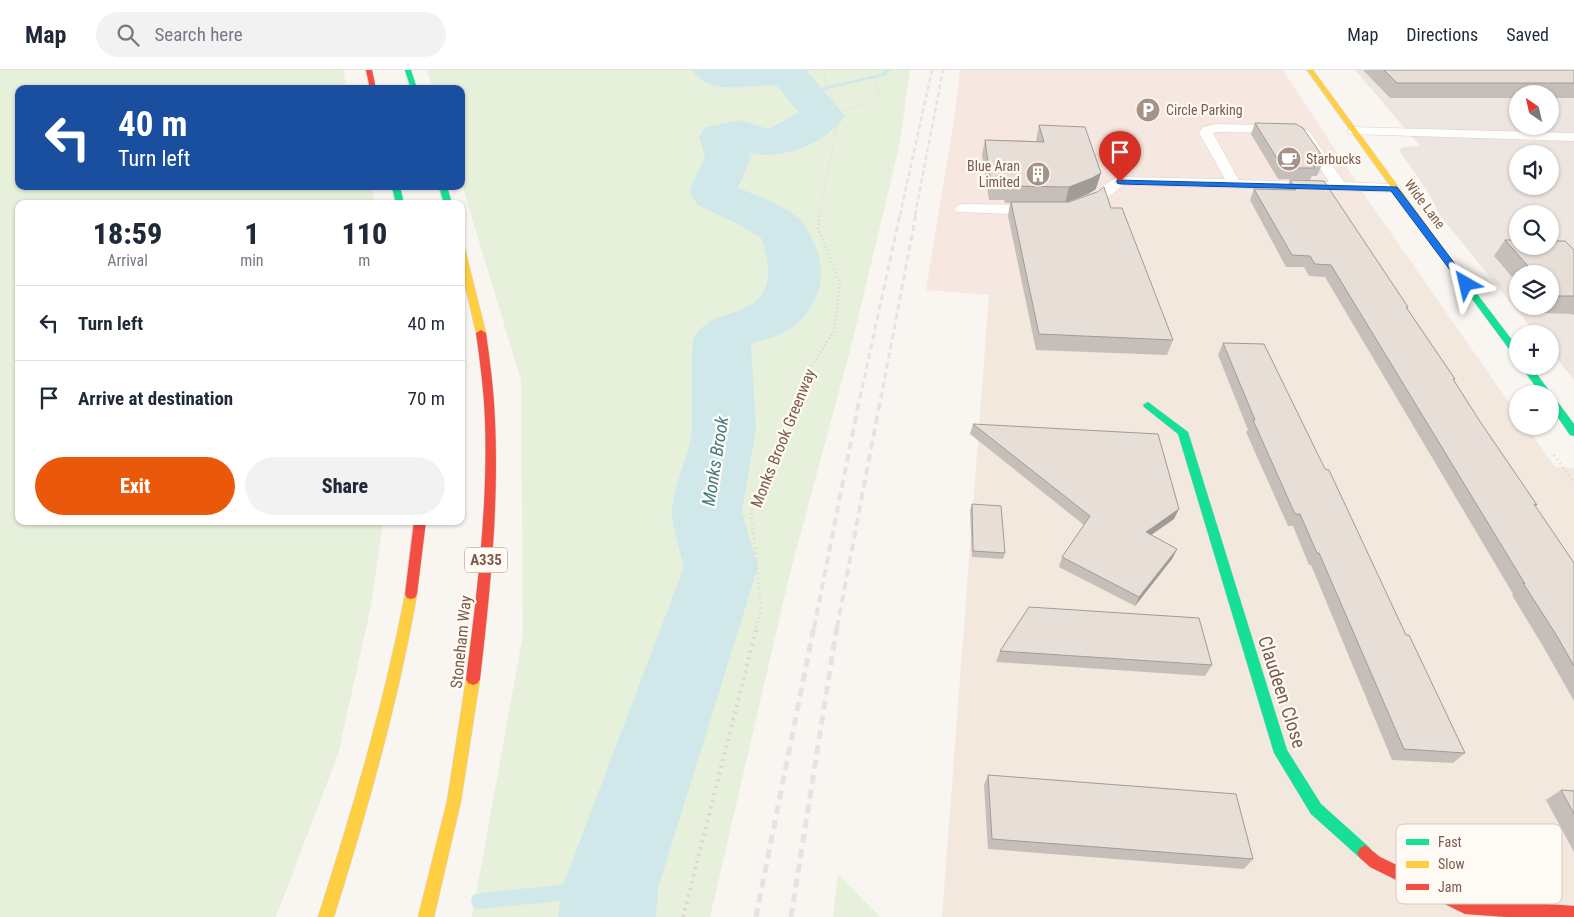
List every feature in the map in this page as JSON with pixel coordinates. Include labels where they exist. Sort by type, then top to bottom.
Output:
[{"type":"street","points":[[369,70],[372,85]]},
{"type":"street","points":[[408,70],[413,85]]},
{"type":"street","name":"Wide Lane","points":[[1310,70],[1376,160],[1394,188],[1509,343]]},
{"type":"street","name":"Stoneham Way","points":[[426,917],[439,870],[472,693],[486,561],[491,465],[485,364],[478,316],[465,265]]},
{"type":"street","name":"Claudeen Close","points":[[1148,405],[1183,432],[1281,753],[1316,808],[1375,862],[1396,872]]},
{"type":"street","points":[[1559,411],[1574,432]]},
{"type":"street","points":[[326,917],[345,861],[390,700],[416,565],[420,525]]},
{"type":"street","name":"Claudeen Close","points":[[1461,904],[1465,906],[1574,914]]},
{"type":"lane","points":[[1234,184],[1206,133],[1208,130],[1216,128],[1285,129],[1305,135],[1340,187]]},
{"type":"lane","points":[[1354,131],[1574,137]]},
{"type":"lane","points":[[962,209],[1060,210],[1080,207],[1120,182],[1394,188]]},
{"type":"path","points":[[822,70],[825,74],[826,84],[840,112],[863,104],[878,94],[879,88],[875,80],[865,70]]},
{"type":"path","name":"Monks Brook Greenway","points":[[683,917],[761,610],[751,512],[804,378],[834,331],[840,284],[818,228],[820,203],[840,112]]},
{"type":"shaded area","points":[[960,70],[1283,70],[1370,203],[1114,197],[1158,300],[989,295],[926,290],[953,127]]},
{"type":"shaded area","points":[[1355,70],[1574,70],[1574,380],[1559,361],[1559,325],[1529,325],[1521,315],[1559,315],[1559,265],[1509,265],[1509,301],[1439,214],[1428,192],[1399,150],[1403,147],[1420,146]]},
{"type":"shaded area","points":[[1113,196],[1370,203],[1509,403],[1509,435],[1532,435],[1555,467],[1574,468],[1574,917],[942,917],[989,295],[1158,299]]},
{"type":"green space","points":[[0,70],[343,70],[346,85],[15,85],[15,190],[372,190],[374,200],[15,200],[15,525],[382,525],[371,606],[338,754],[276,917],[0,917]]},
{"type":"green space","points":[[427,70],[910,70],[899,147],[852,343],[790,573],[710,917],[472,917],[523,634],[521,380],[463,190],[465,190],[465,85],[432,85]]},
{"type":"green space","points":[[838,874],[880,917],[833,917]]},
{"type":"building","points":[[1384,70],[1574,70],[1574,83],[1397,83]]},
{"type":"building","points":[[1255,123],[1296,124],[1303,128],[1321,154],[1315,154],[1322,165],[1312,165],[1315,168],[1283,168]]},
{"type":"building","name":"Blue Aran Limited","points":[[1039,125],[1085,127],[1101,173],[1069,187],[1008,186],[1007,184],[991,183],[985,140],[1044,142]]},
{"type":"building","points":[[1290,180],[1324,181],[1574,563],[1574,666],[1331,265],[1315,264],[1310,256],[1292,255],[1254,189],[1296,190]]},
{"type":"building","points":[[1104,187],[1111,208],[1122,208],[1173,340],[1039,334],[1011,202],[1069,202],[1097,192]]},
{"type":"building","points":[[1559,241],[1565,241],[1574,250],[1574,296],[1559,296],[1559,265],[1527,265],[1518,255],[1559,255]]},
{"type":"building","points":[[1223,343],[1264,344],[1325,469],[1329,470],[1406,635],[1409,635],[1465,753],[1404,749],[1319,553],[1317,553],[1300,514],[1295,514],[1253,420],[1255,420]]},
{"type":"building","points":[[973,424],[1158,434],[1179,509],[1146,532],[1177,549],[1139,597],[1062,557],[1090,516]]},
{"type":"building","points":[[972,504],[1001,506],[1005,553],[973,551]]},
{"type":"building","points":[[1029,607],[1199,618],[1212,665],[1000,651]]},
{"type":"building","points":[[988,775],[1236,794],[1253,859],[992,839]]},
{"type":"building","points":[[1561,790],[1574,791],[1574,814]]},
{"type":"waterway","name":"Monks Brook","points":[[607,917],[610,888],[721,567],[707,512],[724,428],[722,340],[741,328],[759,323],[770,317],[786,302],[794,284],[795,264],[786,237],[781,230],[757,214],[715,195],[714,189],[728,157],[721,136],[740,133],[758,142],[777,141],[803,130],[824,116],[790,76],[763,73],[721,76],[711,70]]},
{"type":"waterway","points":[[810,98],[825,88],[883,75],[888,70]]},
{"type":"waterway","points":[[479,901],[610,888]]},
{"type":"railway","points":[[900,215],[932,70]]},
{"type":"railway","points":[[915,215],[943,70]]},
{"type":"railway","points":[[860,398],[900,214]]},
{"type":"railway","points":[[881,398],[916,214]]},
{"type":"railway","points":[[814,628],[860,396]]},
{"type":"railway","points":[[837,628],[881,396]]},
{"type":"railway","points":[[756,917],[814,626]]},
{"type":"railway","points":[[791,917],[837,626]]},
{"type":"traffic: fast","points":[[408,70],[413,85]]},
{"type":"traffic: fast","points":[[397,190],[399,200]]},
{"type":"traffic: fast","points":[[444,190],[447,200]]},
{"type":"traffic: fast","points":[[1465,284],[1509,343]]},
{"type":"traffic: fast","points":[[1532,375],[1540,385]]},
{"type":"traffic: fast","points":[[1148,405],[1183,432],[1281,753],[1316,809],[1365,853]]},
{"type":"traffic: fast","points":[[1559,411],[1574,432]]},
{"type":"traffic: slow","points":[[1310,70],[1465,284]]},
{"type":"traffic: slow","points":[[465,266],[481,333]]},
{"type":"traffic: slow","points":[[326,917],[363,797],[385,717],[404,635],[411,594]]},
{"type":"traffic: slow","points":[[426,917],[454,801],[473,679]]},
{"type":"traffic: jam","points":[[369,70],[372,85]]},
{"type":"traffic: jam","points":[[473,679],[487,549],[491,463],[487,376],[481,333]]},
{"type":"traffic: jam","points":[[411,594],[420,525]]},
{"type":"traffic: jam","points":[[1365,853],[1375,862],[1396,872]]},
{"type":"traffic: jam","points":[[1461,904],[1465,906],[1574,914]]},
{"type":"place","name":"Circle Parking","points":[[1148,110]]},
{"type":"place","name":"Starbucks","points":[[1289,159]]},
{"type":"place","name":"Blue Aran Limited","points":[[1038,174]]},
{"type":"route","points":[[1120,182],[1394,188],[1466,284]]}]
